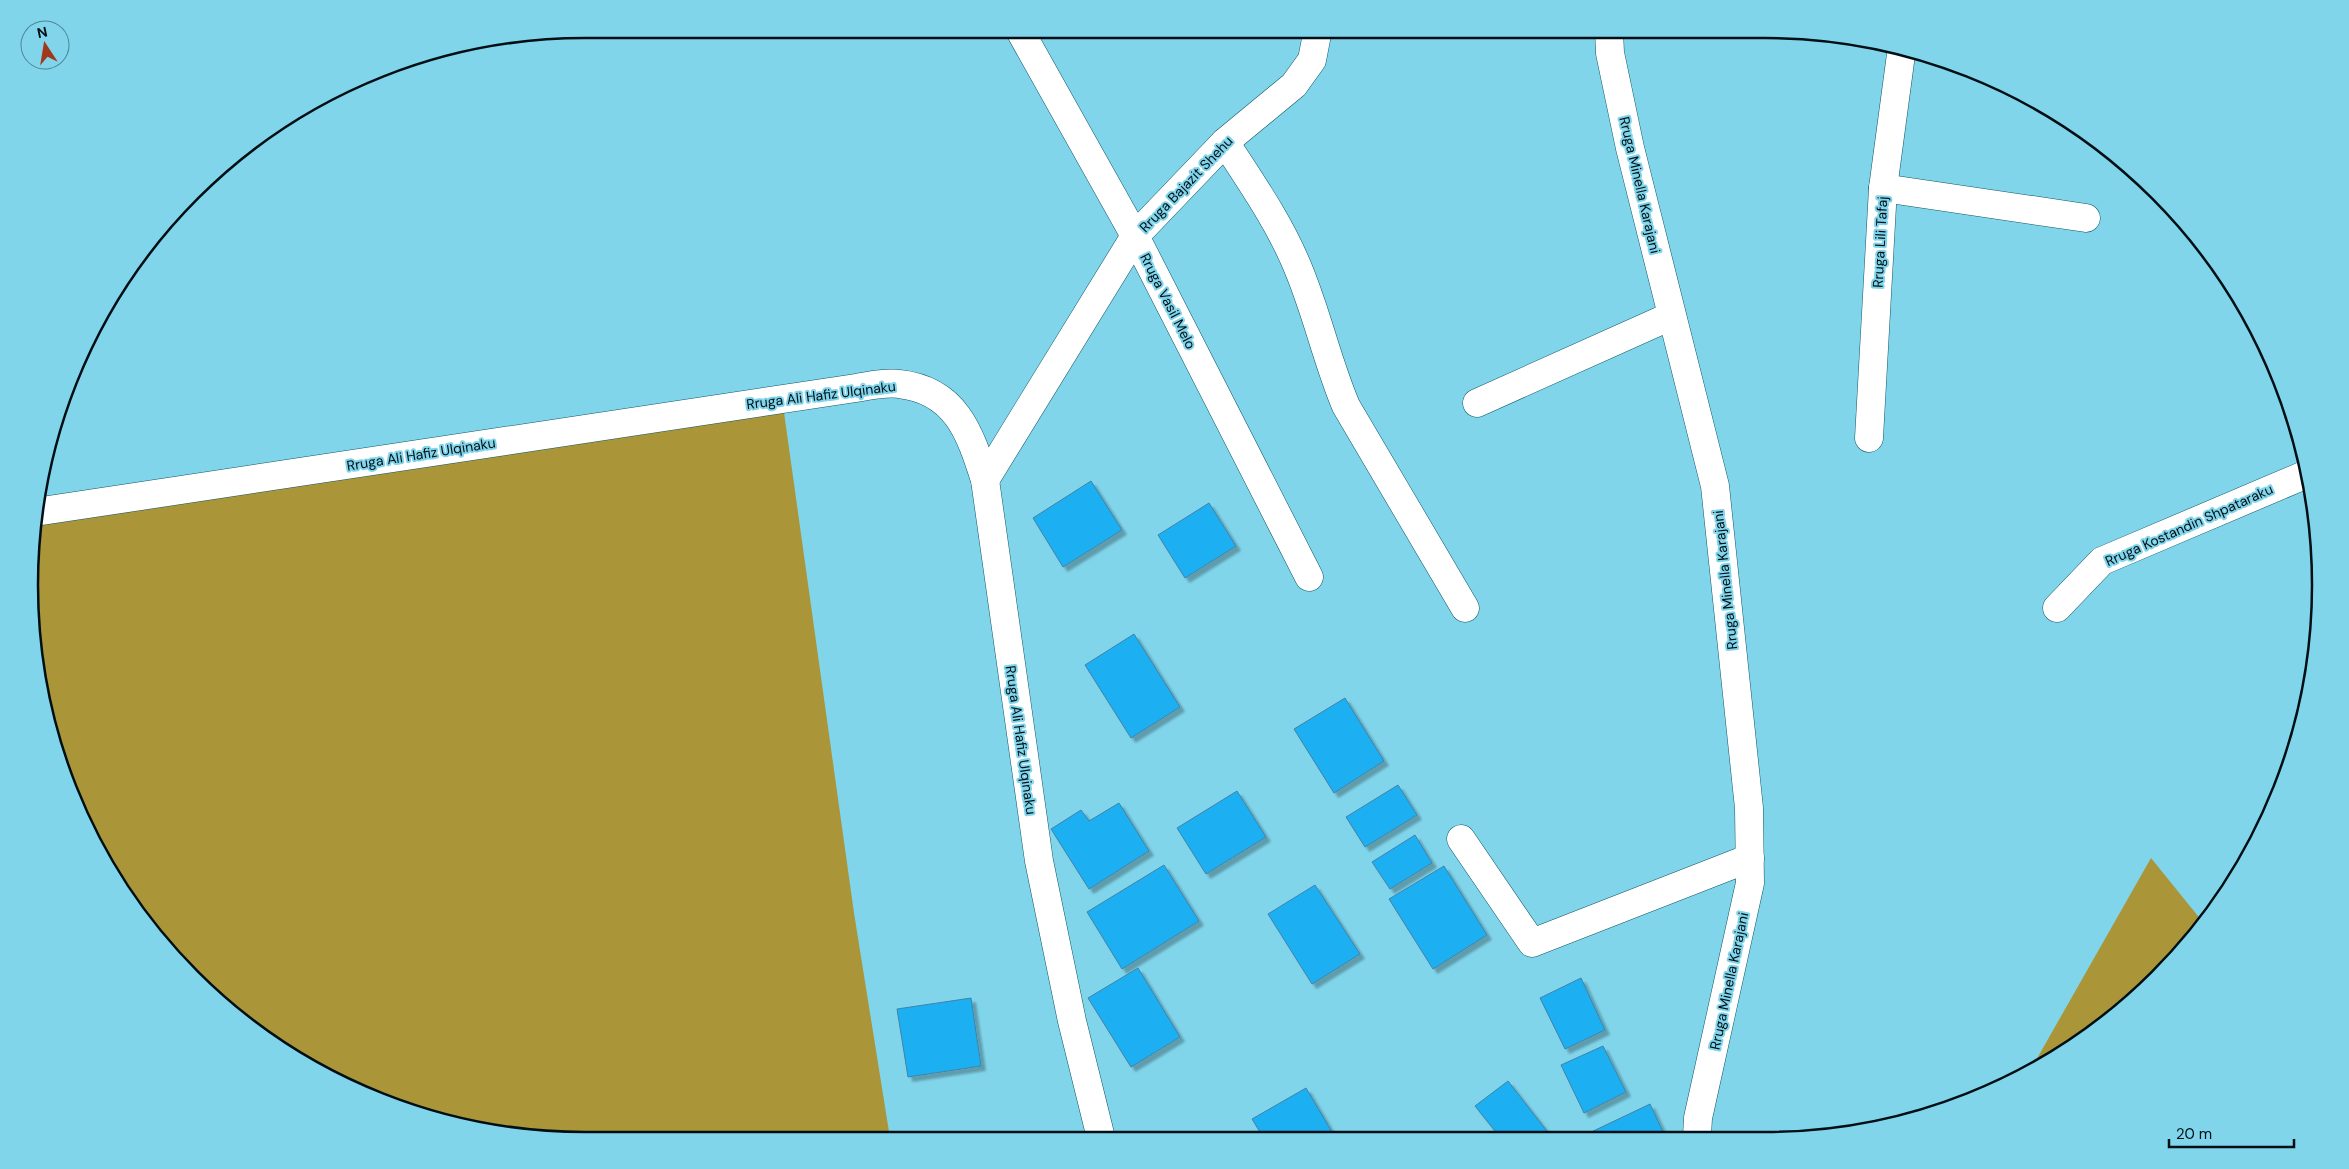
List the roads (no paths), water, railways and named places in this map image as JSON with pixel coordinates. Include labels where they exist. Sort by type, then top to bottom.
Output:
[{"type":"street","name":"Rruga Vasil Melo","points":[[1024,38],[1135,236],[1309,577]]},
{"type":"street","name":"Rruga Bajazit Shehu","points":[[985,480],[1135,236],[1225,142],[1294,85],[1312,60],[1316,38]]},
{"type":"street","name":"Rruga Minella Karajani","points":[[1609,38],[1610,53],[1630,148],[1715,486],[1749,808],[1750,883],[1696,1132]]},
{"type":"street","name":"Rruga Lili Tafaj","points":[[1869,438],[1883,188],[1901,55]]},
{"type":"street","points":[[1225,142],[1282,233],[1296,263],[1335,381],[1346,406],[1465,608]]},
{"type":"street","points":[[1883,188],[2086,218]]},
{"type":"street","points":[[1478,403],[1671,316]]},
{"type":"street","name":"Rruga Ali Hafiz Ulqinaku","points":[[42,511],[773,400],[898,384],[932,394],[957,413],[973,442],[985,480],[1038,861],[1072,1021],[1100,1132]]},
{"type":"street","name":"Rruga Kostandin Shpataraku","points":[[2057,608],[2102,561],[2301,477]]},
{"type":"street","points":[[1461,839],[1532,943],[1750,858]]}]
